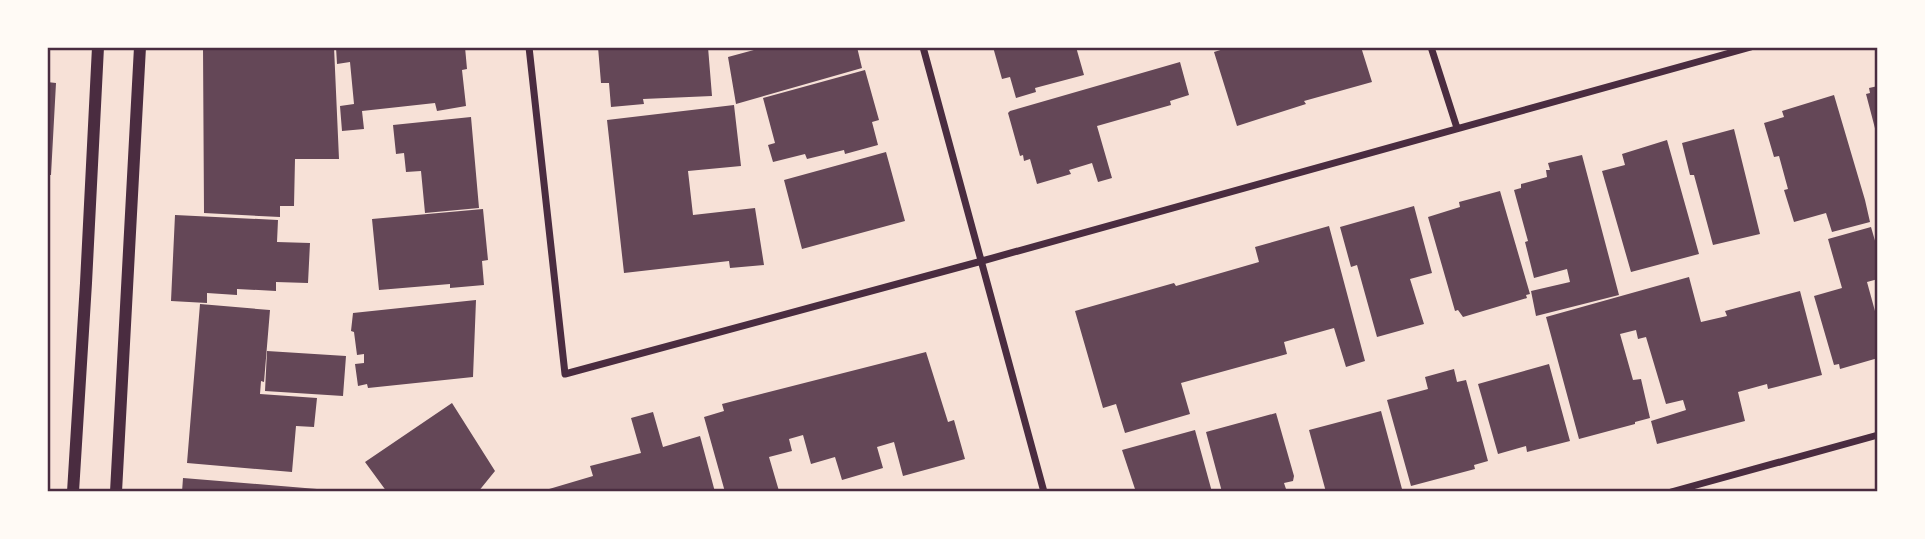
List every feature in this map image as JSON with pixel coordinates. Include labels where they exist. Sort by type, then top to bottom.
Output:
[{"type":"street","points":[[73,492],[97,47]]},
{"type":"street","points":[[116,492],[141,47]]},
{"type":"street","points":[[529,47],[565,374],[1751,47]]},
{"type":"street","points":[[923,47],[1044,492]]},
{"type":"street","points":[[1432,47],[1457,128]]},
{"type":"street","points":[[1671,492],[1878,435]]},
{"type":"building","points":[[203,47],[334,47],[339,159],[295,159],[294,206],[280,206],[280,217],[204,213]]},
{"type":"building","points":[[336,47],[465,47],[467,69],[462,70],[466,106],[437,111],[435,103],[362,111],[364,129],[342,131],[340,106],[354,104],[350,62],[337,64]]},
{"type":"building","points":[[598,47],[708,47],[712,96],[643,99],[644,104],[611,107],[609,83],[601,83]]},
{"type":"building","points":[[765,47],[857,47],[862,68],[736,104],[728,57]]},
{"type":"building","points":[[993,47],[1076,47],[1084,75],[1035,88],[1036,92],[1016,98],[1010,77],[1002,79]]},
{"type":"building","points":[[1230,47],[1361,47],[1372,82],[1304,101],[1306,104],[1237,126],[1214,52]]},
{"type":"building","points":[[1180,62],[1189,95],[1170,101],[1171,105],[1097,126],[1112,178],[1098,182],[1092,163],[1069,170],[1071,174],[1037,184],[1030,159],[1024,161],[1023,155],[1020,156],[1008,113],[1010,111]]},
{"type":"building","points":[[865,70],[879,120],[872,122],[878,145],[845,154],[844,150],[807,159],[805,154],[773,162],[768,145],[775,143],[763,98]]},
{"type":"building","points":[[47,82],[56,83],[51,175],[47,175]]},
{"type":"building","points":[[1878,86],[1877,136],[1866,94],[1870,93],[1869,88]]},
{"type":"building","points":[[1834,95],[1870,222],[1832,232],[1826,213],[1794,222],[1784,190],[1788,189],[1779,156],[1774,157],[1764,123],[1784,117],[1782,111]]},
{"type":"building","points":[[734,105],[741,166],[688,171],[693,215],[755,208],[764,265],[730,268],[729,261],[624,273],[607,120]]},
{"type":"building","points":[[471,117],[479,208],[425,213],[421,171],[406,172],[404,153],[396,154],[393,125]]},
{"type":"building","points":[[1734,129],[1760,234],[1713,245],[1694,175],[1690,175],[1682,143]]},
{"type":"building","points":[[1667,140],[1699,254],[1631,272],[1602,171],[1625,165],[1622,154]]},
{"type":"building","points":[[886,152],[905,221],[802,249],[784,180]]},
{"type":"building","points":[[1582,155],[1619,295],[1536,316],[1531,291],[1570,282],[1567,269],[1534,278],[1525,242],[1528,241],[1514,190],[1521,188],[1521,184],[1547,177],[1546,170],[1550,170],[1548,163]]},
{"type":"building","points":[[1500,191],[1530,294],[1526,295],[1527,298],[1463,317],[1458,310],[1455,311],[1428,217],[1460,207],[1459,202]]},
{"type":"building","points":[[1414,206],[1432,273],[1410,279],[1424,324],[1377,337],[1357,265],[1351,267],[1340,227]]},
{"type":"building","points":[[483,209],[488,260],[482,261],[484,285],[450,288],[450,284],[379,290],[372,219]]},
{"type":"building","points":[[175,215],[278,220],[277,242],[310,243],[308,283],[276,282],[276,291],[237,289],[237,295],[207,293],[207,303],[171,301]]},
{"type":"building","points":[[1329,226],[1365,361],[1346,367],[1334,328],[1284,342],[1287,354],[1181,383],[1190,414],[1125,433],[1116,404],[1103,408],[1075,311],[1259,262],[1255,247]]},
{"type":"building","points":[[1871,227],[1878,251],[1878,279],[1867,282],[1878,322],[1878,358],[1840,369],[1839,364],[1834,365],[1814,296],[1842,288],[1828,239]]},
{"type":"building","points":[[1689,277],[1701,322],[1727,316],[1725,311],[1800,291],[1822,375],[1768,389],[1767,384],[1738,392],[1745,421],[1657,444],[1651,421],[1686,410],[1683,400],[1666,404],[1646,337],[1638,339],[1636,330],[1620,334],[1633,380],[1641,379],[1650,418],[1579,439],[1546,317]]},
{"type":"building","points":[[476,300],[473,377],[368,388],[367,384],[358,386],[355,364],[364,363],[364,354],[357,355],[354,332],[351,331],[353,313]]},
{"type":"building","points":[[200,304],[270,310],[264,382],[261,381],[260,394],[317,398],[314,427],[296,426],[292,472],[187,463]]},
{"type":"building","points":[[267,351],[346,356],[343,396],[265,391]]},
{"type":"building","points":[[926,352],[948,422],[954,420],[965,459],[903,476],[894,442],[877,447],[883,468],[842,480],[835,457],[811,464],[803,435],[789,439],[792,451],[769,457],[779,491],[725,492],[704,417],[724,411],[722,404]]},
{"type":"building","points":[[1549,364],[1570,441],[1527,452],[1526,446],[1498,454],[1478,384]]},
{"type":"building","points":[[1454,369],[1457,382],[1466,380],[1488,461],[1474,465],[1475,469],[1411,486],[1387,400],[1428,389],[1425,377]]},
{"type":"building","points":[[452,403],[495,471],[478,492],[387,492],[365,462]]},
{"type":"building","points":[[1381,411],[1402,489],[1390,492],[1326,492],[1309,430]]},
{"type":"building","points":[[653,412],[663,447],[700,436],[715,492],[539,492],[593,476],[590,466],[641,453],[631,418]]},
{"type":"building","points":[[1276,413],[1294,476],[1293,481],[1284,483],[1287,492],[1222,492],[1206,432]]},
{"type":"building","points":[[1195,430],[1212,492],[1136,492],[1122,450]]},
{"type":"building","points":[[183,478],[317,489],[316,492],[182,492]]}]
